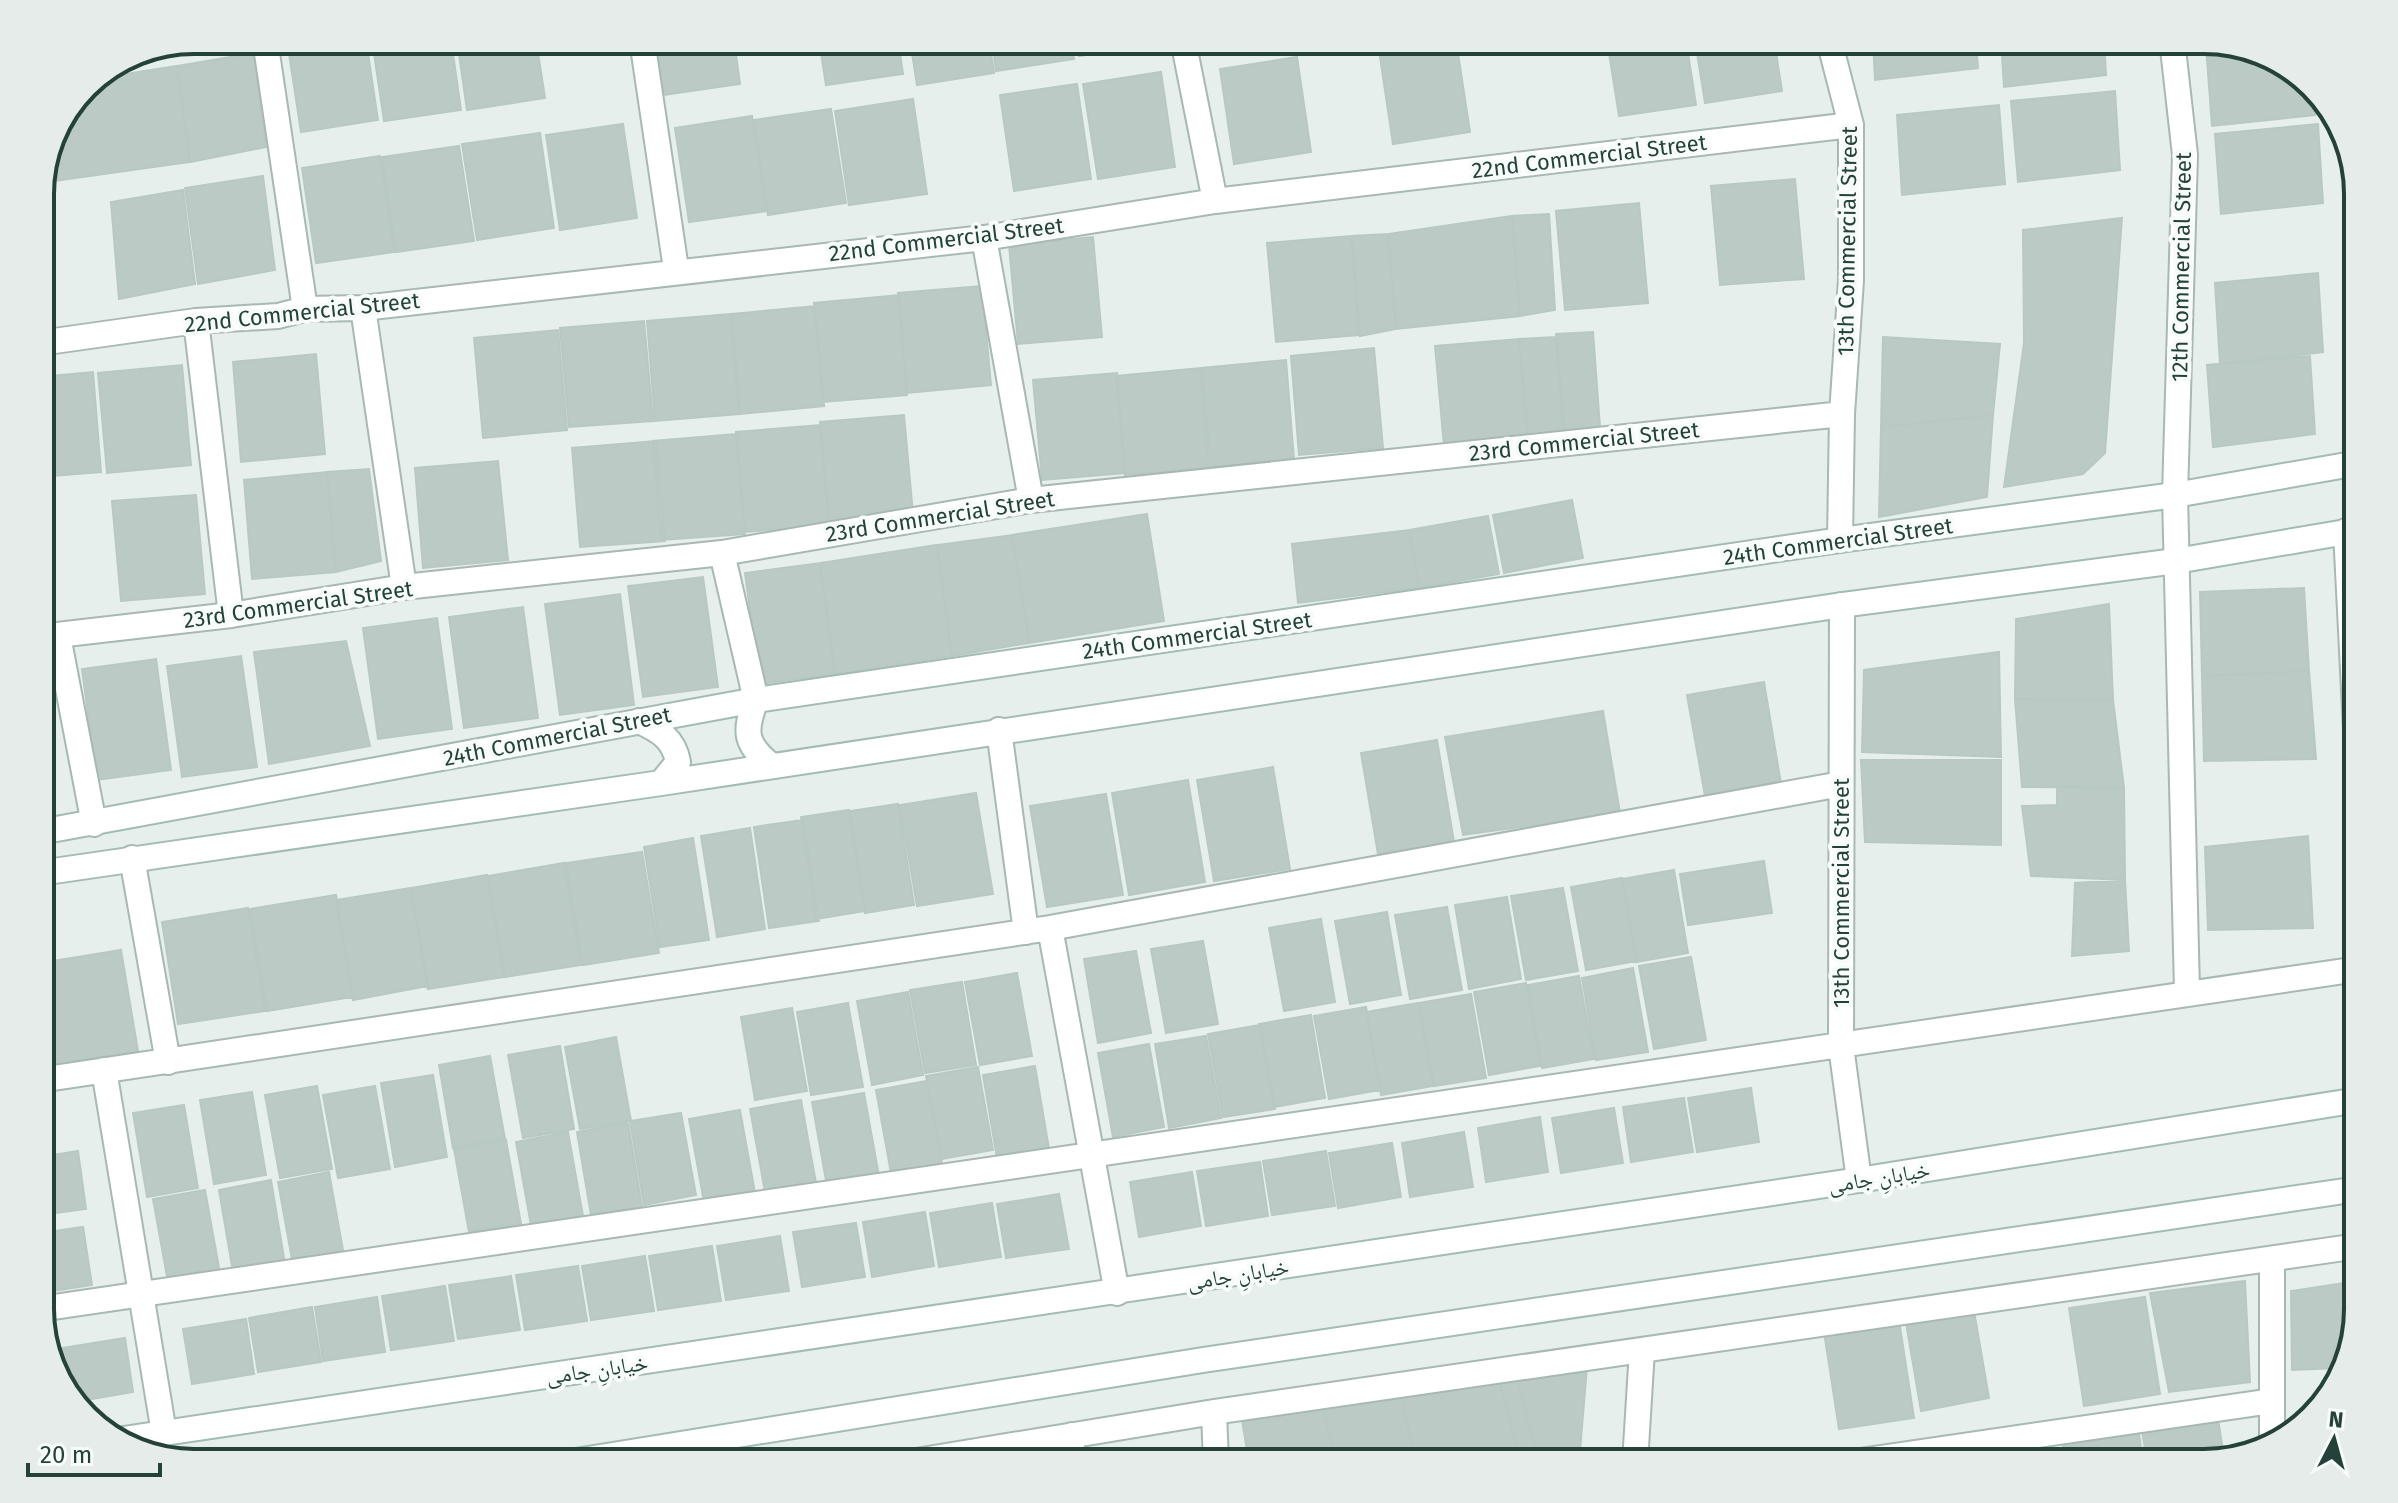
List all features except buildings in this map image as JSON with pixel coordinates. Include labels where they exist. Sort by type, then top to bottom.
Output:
[{"type":"street","points":[[267,54],[305,309]]},
{"type":"street","points":[[644,54],[676,269]]},
{"type":"street","points":[[1186,54],[1215,201]]},
{"type":"street","name":"13th Commercial Street","points":[[1833,54],[1851,125],[1851,280],[1842,414],[1840,540]]},
{"type":"street","name":"12th Commercial Street","points":[[2174,54],[2185,155],[2175,495],[2176,561]]},
{"type":"street","name":"22nd Commercial Street","points":[[54,341],[196,321],[278,316],[305,309],[363,308],[676,269],[984,238],[1215,201],[1851,125]]},
{"type":"street","points":[[984,238],[1031,500]]},
{"type":"street","points":[[363,308],[404,587]]},
{"type":"street","points":[[196,321],[231,615]]},
{"type":"street","name":"23rd Commercial Street","points":[[54,635],[231,615],[404,587],[722,553],[1031,500],[1842,414]]},
{"type":"street","name":"24th Commercial Street","points":[[54,830],[756,700],[1840,540],[2175,495],[2344,465]]},
{"type":"street","points":[[54,871],[661,783],[1842,605],[2176,561],[2344,531]]},
{"type":"street","points":[[722,553],[756,700],[746,724],[750,741],[759,755],[772,766]]},
{"type":"street","points":[[2176,561],[2187,991]]},
{"type":"street","name":"13th Commercial Street","points":[[1842,605],[1841,1046],[1859,1180]]},
{"type":"street","points":[[54,657],[94,824]]},
{"type":"street","points":[[639,721],[669,739],[676,751],[678,762],[661,783]]},
{"type":"street","points":[[999,730],[1038,930],[1094,1155],[1117,1293]]},
{"type":"street","points":[[54,1078],[1038,930],[1841,784]]},
{"type":"street","points":[[132,858],[168,1062]]},
{"type":"street","points":[[54,1307],[1841,1046],[2187,991],[2344,971]]},
{"type":"street","points":[[104,1070],[164,1433]]},
{"type":"street","name":"خیابانِ جامی","points":[[137,1437],[1117,1293],[2344,1102]]},
{"type":"street","points":[[650,1449],[1203,1360],[2344,1191]]},
{"type":"street","points":[[991,1449],[1214,1412],[2344,1248]]},
{"type":"street","points":[[2272,1260],[2272,1431]]},
{"type":"street","points":[[1636,1449],[1642,1350]]},
{"type":"street","points":[[1942,1449],[2272,1401]]},
{"type":"street","points":[[1214,1412],[1215,1449]]},
{"type":"street","points":[[1072,1435],[1072,1449]]}]
